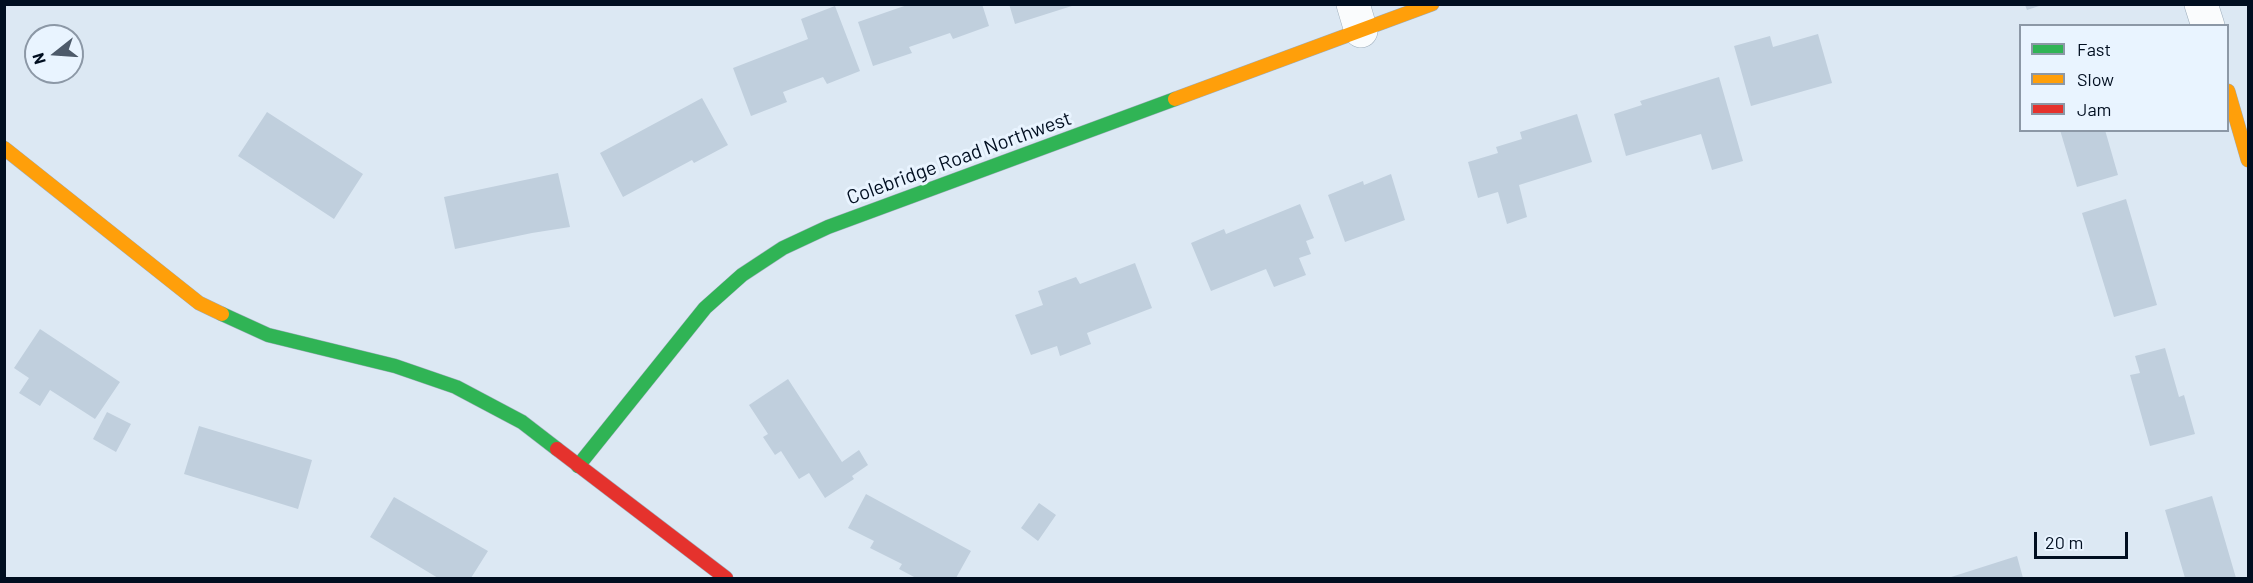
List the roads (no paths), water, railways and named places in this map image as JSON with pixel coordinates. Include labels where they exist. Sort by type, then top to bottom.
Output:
[{"type":"street","name":"Colebridge Road Northwest","points":[[578,466],[705,308],[742,275],[783,248],[828,227],[1357,18],[1432,4]]},
{"type":"street","points":[[2201,4],[2207,24]]},
{"type":"street","points":[[2229,94],[2248,160]]},
{"type":"street","points":[[4,148],[199,303],[268,335],[395,366],[456,387],[522,423],[726,579]]}]
